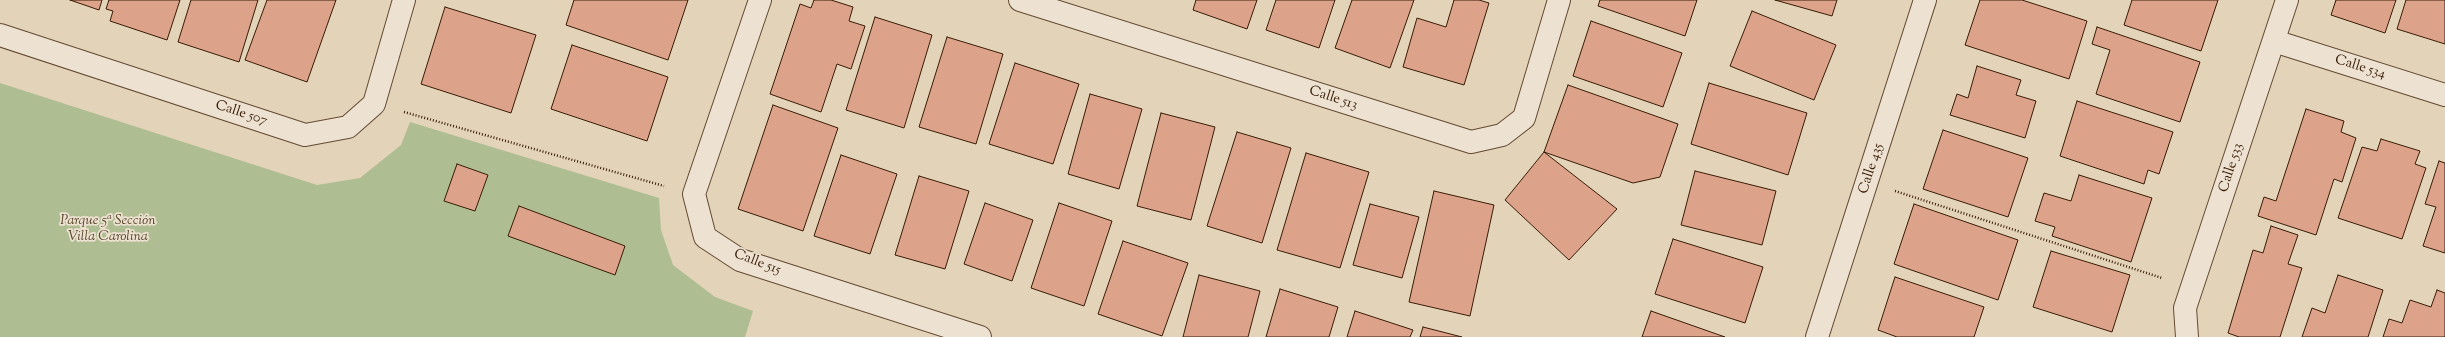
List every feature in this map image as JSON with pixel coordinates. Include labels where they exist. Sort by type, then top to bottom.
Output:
[{"type":"street","points":[[374,104],[404,0]]},
{"type":"street","points":[[694,194],[760,0]]},
{"type":"street","name":"Calle 513","points":[[1020,0],[1471,142],[1502,135],[1524,118],[1559,0]]},
{"type":"street","name":"Calle 435","points":[[1817,337],[1926,0]]},
{"type":"street","name":"Calle 533","points":[[2187,337],[2185,308],[2287,0]]},
{"type":"street","name":"Calle 507","points":[[0,35],[305,135],[348,127],[374,104]]},
{"type":"street","name":"Calle 534","points":[[2274,42],[2445,95]]},
{"type":"street","name":"Calle 515","points":[[694,194],[705,237],[740,260],[980,337]]},
{"type":"path","points":[[374,104],[694,194]]},
{"type":"path","points":[[1868,182],[2192,287]]},
{"type":"green space","name":"Parque 5ª Sección Villa Carolina","points":[[0,83],[317,185],[360,178],[401,145],[410,122],[659,198],[661,230],[673,265],[715,297],[753,311],[745,337],[0,337]]},
{"type":"building","points":[[70,0],[102,0],[99,10]]},
{"type":"building","points":[[109,0],[180,0],[167,40],[110,21],[113,11],[106,9]]},
{"type":"building","points":[[191,0],[258,0],[239,62],[178,42]]},
{"type":"building","points":[[267,0],[336,0],[307,82],[245,60]]},
{"type":"building","points":[[574,0],[688,0],[668,60],[566,25]]},
{"type":"building","points":[[814,0],[831,0],[853,7],[849,21],[865,26],[851,69],[837,64],[821,112],[770,94],[800,4],[811,8]]},
{"type":"building","points":[[1196,0],[1257,0],[1247,29],[1193,10]]},
{"type":"building","points":[[1276,0],[1335,0],[1319,48],[1266,30]]},
{"type":"building","points":[[1352,0],[1414,0],[1390,68],[1335,48]]},
{"type":"building","points":[[1454,0],[1479,0],[1489,3],[1464,85],[1403,67],[1417,18],[1446,27]]},
{"type":"building","points":[[1600,0],[1697,0],[1685,36],[1598,6]]},
{"type":"building","points":[[1775,0],[1837,0],[1832,16]]},
{"type":"building","points":[[1980,0],[2022,0],[2087,21],[2069,79],[1965,45]]},
{"type":"building","points":[[2132,0],[2218,0],[2201,51],[2124,25]]},
{"type":"building","points":[[2336,0],[2396,0],[2385,33],[2331,15]]},
{"type":"building","points":[[2406,0],[2445,0],[2445,44],[2397,29]]},
{"type":"building","points":[[445,7],[536,35],[511,113],[421,84]]},
{"type":"building","points":[[1752,11],[1836,45],[1814,100],[1730,66]]},
{"type":"building","points":[[875,17],[932,35],[904,128],[846,110]]},
{"type":"building","points":[[1591,21],[1682,53],[1663,107],[1573,76]]},
{"type":"building","points":[[2097,27],[2200,62],[2180,122],[2096,94],[2110,50],[2092,44]]},
{"type":"building","points":[[947,37],[1003,54],[976,144],[919,127]]},
{"type":"building","points":[[572,45],[668,77],[647,141],[551,109]]},
{"type":"building","points":[[1015,63],[1079,84],[1053,164],[989,144]]},
{"type":"building","points":[[1977,66],[2021,80],[2016,95],[2036,101],[2025,138],[1950,115],[1957,94],[1968,98]]},
{"type":"building","points":[[1709,83],[1807,113],[1788,175],[1691,144]]},
{"type":"building","points":[[1568,85],[1678,124],[1660,177],[1633,183],[1544,152]]},
{"type":"building","points":[[1090,94],[1142,109],[1119,189],[1068,174]]},
{"type":"building","points":[[2077,101],[2173,132],[2159,174],[2148,170],[2144,184],[2060,156]]},
{"type":"building","points":[[773,105],[838,128],[803,231],[738,209]]},
{"type":"building","points":[[2306,109],[2344,121],[2341,132],[2356,138],[2342,182],[2334,179],[2316,235],[2258,216],[2264,197],[2276,201]]},
{"type":"building","points":[[1161,113],[1215,127],[1191,220],[1137,206]]},
{"type":"building","points":[[1943,130],[2028,158],[2008,217],[1923,189]]},
{"type":"building","points":[[1237,132],[1291,148],[1262,243],[1207,226]]},
{"type":"building","points":[[2381,139],[2420,151],[2415,164],[2426,168],[2402,239],[2338,218],[2362,147],[2377,151]]},
{"type":"building","points":[[1544,152],[1617,209],[1569,260],[1505,200]]},
{"type":"building","points":[[1306,153],[1369,172],[1340,268],[1277,250]]},
{"type":"building","points":[[841,155],[897,174],[870,254],[814,236]]},
{"type":"building","points":[[2439,161],[2445,163],[2445,253],[2423,246],[2436,207],[2425,204]]},
{"type":"building","points":[[457,164],[488,175],[475,211],[444,201]]},
{"type":"building","points":[[1695,171],[1776,191],[1762,245],[1681,225]]},
{"type":"building","points":[[2079,175],[2152,198],[2131,262],[2052,236],[2055,227],[2035,221],[2044,193],[2071,201]]},
{"type":"building","points":[[919,176],[969,191],[945,269],[895,255]]},
{"type":"building","points":[[1434,191],[1494,205],[1470,316],[1409,302]]},
{"type":"building","points":[[985,203],[1033,220],[1012,281],[964,264]]},
{"type":"building","points":[[1059,203],[1112,221],[1084,306],[1031,288]]},
{"type":"building","points":[[1370,204],[1419,217],[1402,278],[1353,265]]},
{"type":"building","points":[[1914,204],[2018,240],[1998,300],[1894,264]]},
{"type":"building","points":[[519,206],[625,246],[615,275],[508,236]]},
{"type":"building","points":[[2271,226],[2298,235],[2288,264],[2302,268],[2280,337],[2239,337],[2228,333],[2253,250],[2263,253]]},
{"type":"building","points":[[1673,239],[1763,267],[1745,323],[1655,294]]},
{"type":"building","points":[[1123,241],[1188,263],[1162,336],[1098,314]]},
{"type":"building","points":[[2051,251],[2130,275],[2112,332],[2033,307]]},
{"type":"building","points":[[1199,275],[1260,291],[1248,337],[1183,337]]},
{"type":"building","points":[[2338,275],[2383,290],[2368,337],[2302,337],[2312,308],[2325,313]]},
{"type":"building","points":[[1895,277],[1984,307],[1974,337],[1897,337],[1878,330]]},
{"type":"building","points":[[1280,289],[1338,307],[1329,337],[1266,337]]},
{"type":"building","points":[[2437,290],[2445,293],[2445,337],[2383,337],[2389,319],[2402,323],[2410,300],[2431,307]]},
{"type":"building","points":[[1355,311],[1413,330],[1410,337],[1347,337]]},
{"type":"building","points":[[1651,311],[1725,337],[1642,337]]},
{"type":"building","points":[[1423,327],[1462,337],[1420,337]]}]
